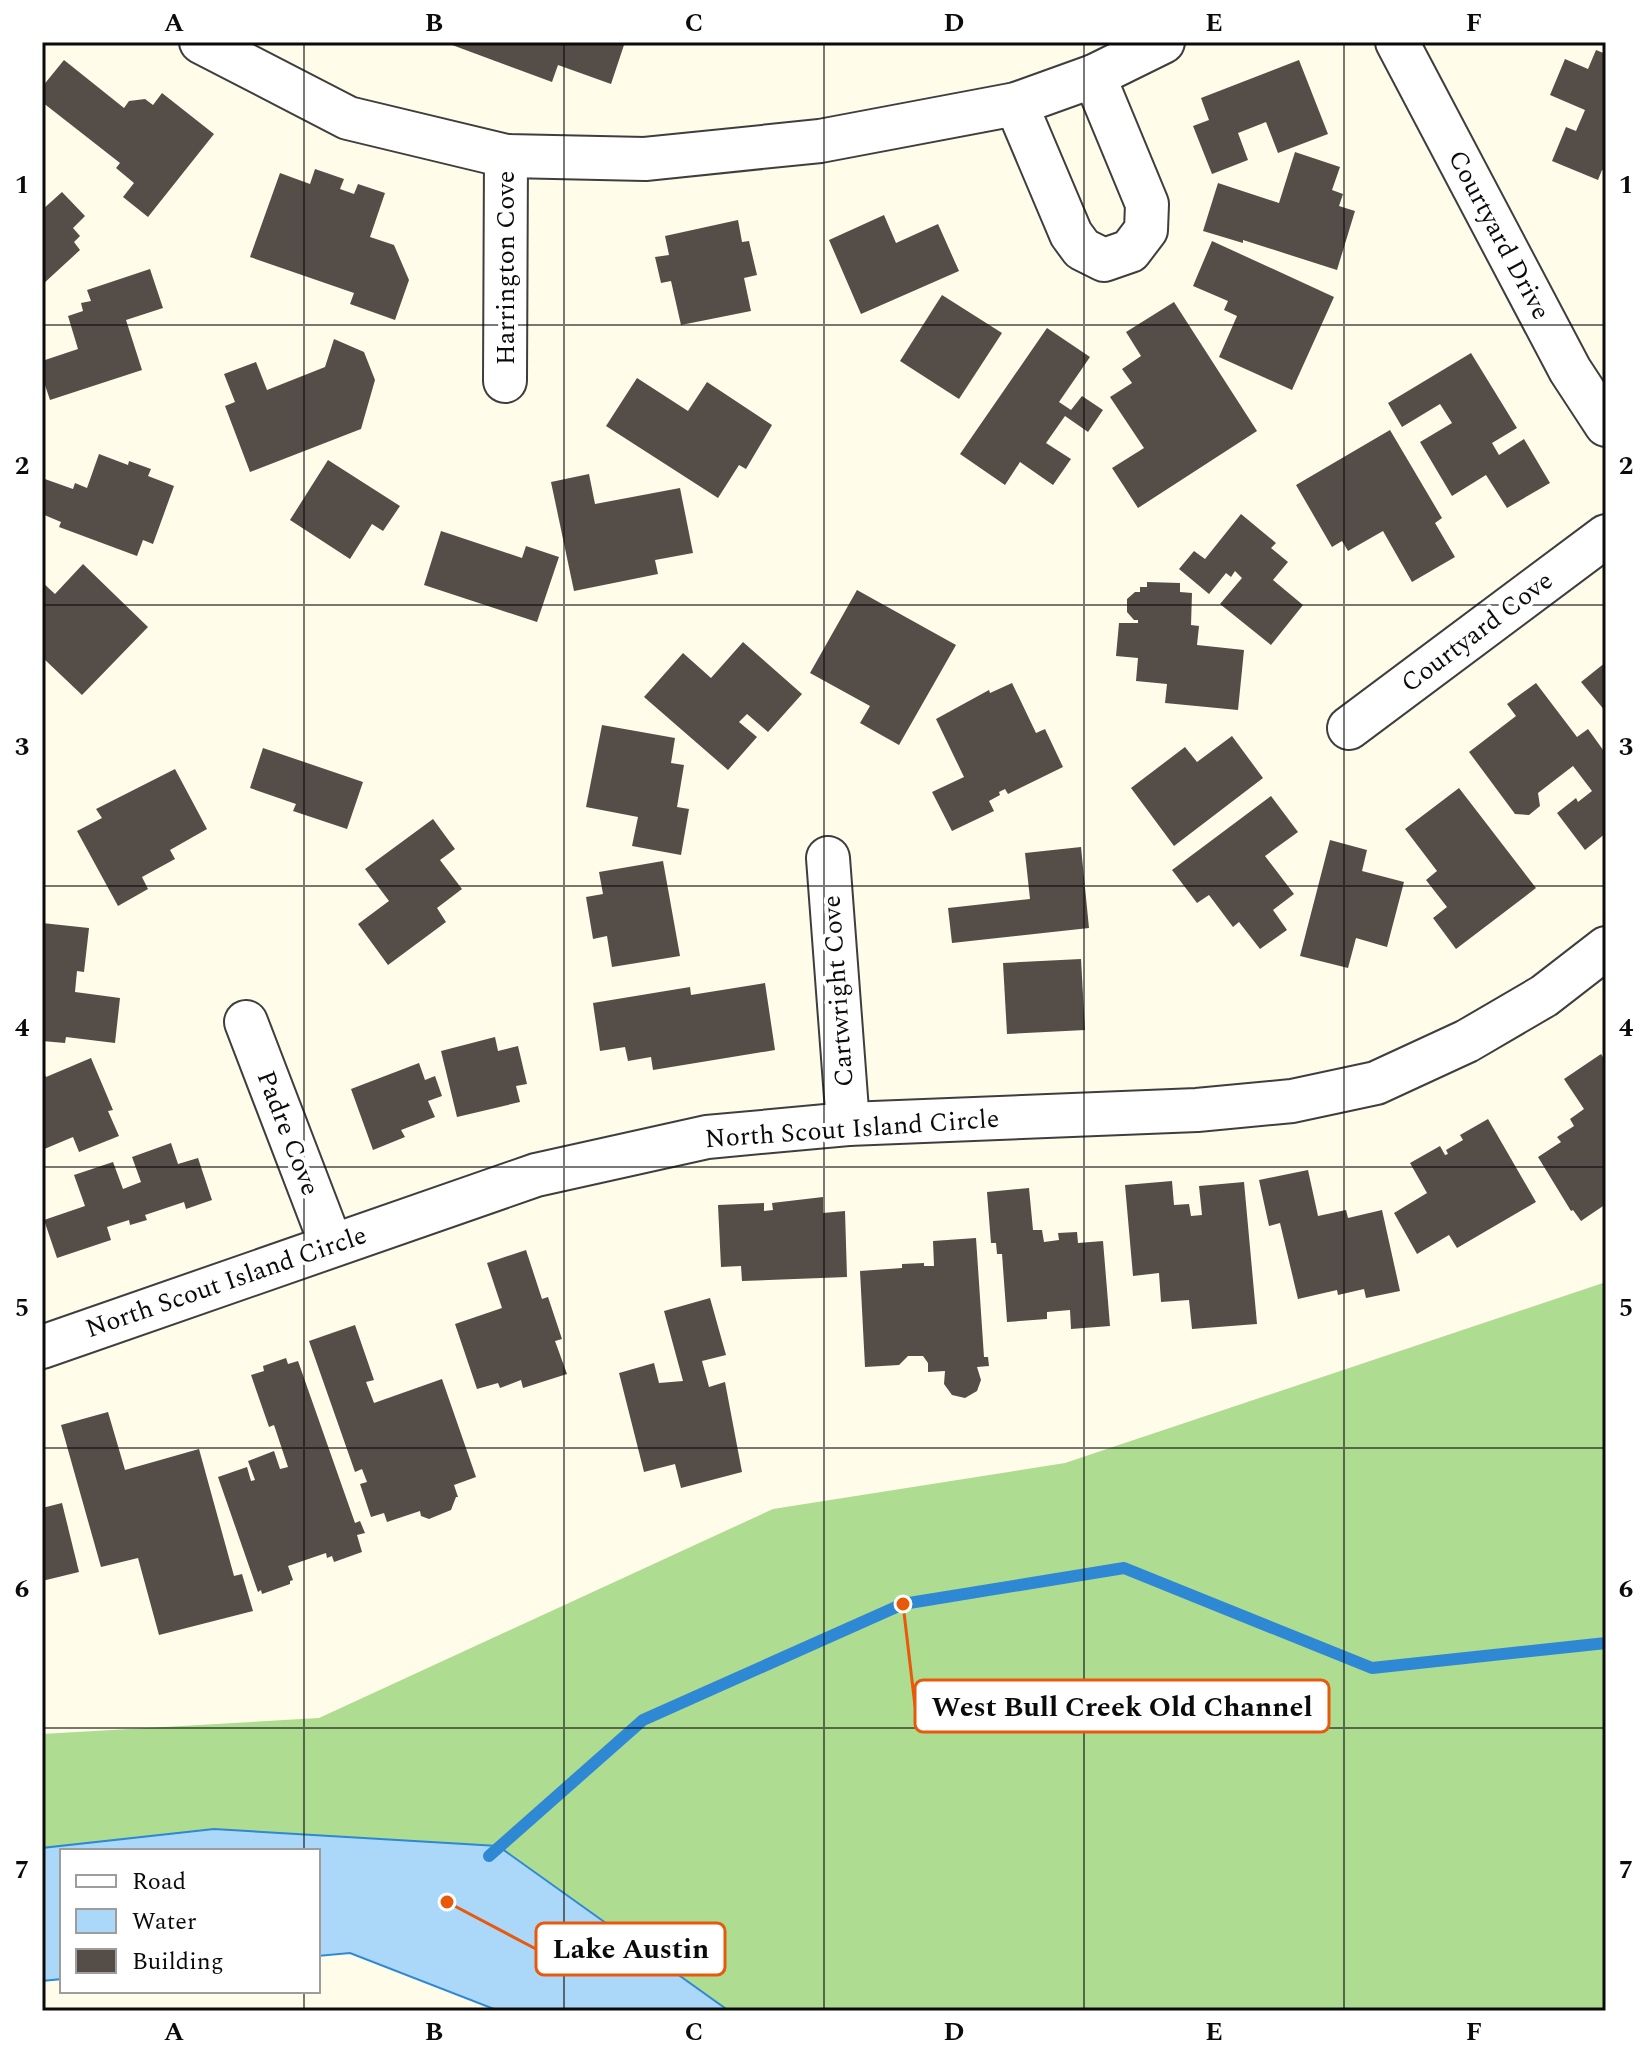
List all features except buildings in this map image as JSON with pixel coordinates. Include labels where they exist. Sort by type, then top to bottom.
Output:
[{"type":"street","points":[[201,42],[348,118],[506,156],[645,159],[820,141],[1016,104],[1094,76],[1163,42]]},
{"type":"street","name":"Courtyard Drive","points":[[1397,42],[1570,370],[1606,425]]},
{"type":"street","points":[[1016,104],[1071,234],[1082,249],[1104,260],[1130,251],[1146,230],[1147,204],[1094,76]]},
{"type":"street","name":"Harrington Cove","points":[[505,381],[506,156]]},
{"type":"street","name":"Courtyard Cove","points":[[1349,728],[1606,536]]},
{"type":"street","name":"Cartwright Cove","points":[[828,858],[848,1124]]},
{"type":"street","name":"North Scout Island Circle","points":[[42,1347],[331,1244],[552,1171],[707,1137],[848,1124],[1197,1110],[1292,1101],[1376,1083],[1467,1041],[1544,996],[1606,948]]},
{"type":"street","name":"Padre Cove","points":[[246,1022],[331,1244]]},
{"type":"green space","points":[[1606,1282],[1606,2011],[729,2011],[498,1846],[214,1829],[42,1848],[42,1734],[319,1718],[773,1509],[1065,1463]]},
{"type":"water","points":[[214,1829],[498,1846],[729,2011],[499,2011],[350,1953],[320,1956],[320,1849],[60,1849],[60,1979],[42,1981],[42,1848]]},
{"type":"waterway","points":[[489,1856],[643,1720],[903,1604],[1124,1568],[1372,1668],[1606,1643]]},
{"type":"place","name":"West Bull Creek Old Channel","points":[[903,1604]]},
{"type":"place","name":"Lake Austin","points":[[447,1902]]}]
